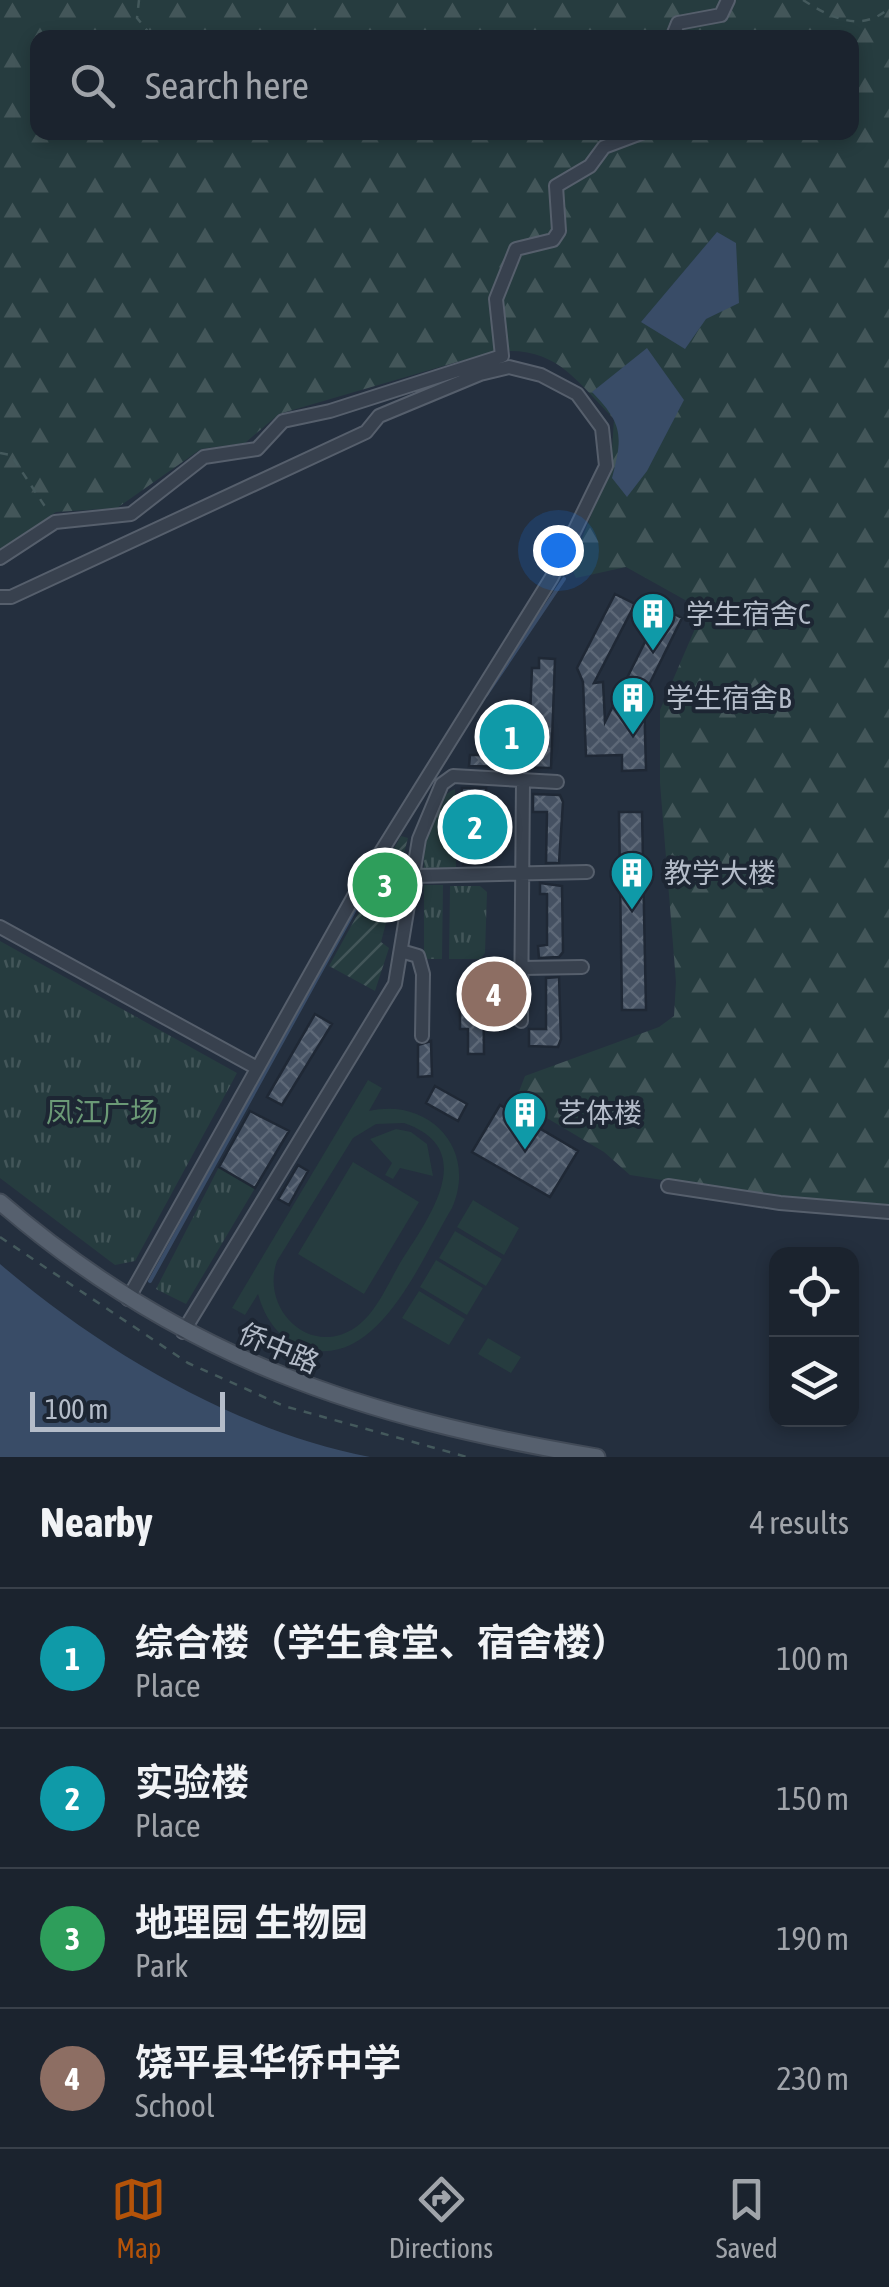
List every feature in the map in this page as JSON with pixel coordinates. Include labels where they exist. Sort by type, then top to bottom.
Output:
[{"type":"main road","name":"侨中路","points":[[0,1202],[128,1299],[184,1332],[327,1395],[546,1453],[597,1457]]},
{"type":"street","points":[[675,30],[678,24],[721,16],[728,0]]},
{"type":"street","points":[[0,558],[55,522],[131,514],[204,457],[258,449],[283,421],[330,411],[502,356],[496,299],[516,249],[553,240],[559,231],[556,186],[590,166],[604,147],[623,140]]},
{"type":"street","points":[[0,597],[10,597],[366,432],[379,416],[480,374],[508,367],[541,375],[577,394],[602,428],[606,466],[552,577],[358,889],[128,1299]]},
{"type":"street","points":[[184,1332],[395,984],[419,839],[442,784],[453,776],[557,782]]},
{"type":"street","points":[[522,1021],[523,781]]},
{"type":"street","points":[[414,876],[587,872]]},
{"type":"street","points":[[0,927],[257,1068]]},
{"type":"street","points":[[401,952],[418,956],[423,974],[422,1036]]},
{"type":"street","points":[[522,968],[582,967]]},
{"type":"street","points":[[668,1186],[780,1203],[889,1212]]},
{"type":"path","points":[[139,0],[137,18],[147,30]]},
{"type":"path","points":[[803,0],[860,24],[875,21],[889,8]]},
{"type":"path","points":[[0,453],[11,455],[55,522]]},
{"type":"path","points":[[0,1238],[188,1363],[284,1406],[466,1457]]},
{"type":"green space","points":[[0,0],[889,0],[889,1206],[779,1198],[630,1175],[604,1152],[525,1105],[518,1094],[525,1076],[659,1027],[674,1016],[676,982],[660,783],[660,710],[703,610],[626,567],[576,578],[571,567],[611,464],[614,419],[560,366],[529,353],[488,353],[279,414],[245,443],[201,449],[117,508],[56,512],[0,550]]},
{"type":"green space","points":[[455,789],[456,868],[424,869],[426,835],[433,813]]},
{"type":"green space","points":[[401,836],[408,838],[381,942],[389,948],[375,991],[329,966]]},
{"type":"green space","points":[[424,885],[443,885],[442,959],[424,959]]},
{"type":"green space","points":[[450,886],[480,886],[487,892],[485,953],[480,959],[449,959]]},
{"type":"green space","name":"凤江广场","points":[[0,941],[237,1073],[135,1261],[115,1265],[0,1178]]},
{"type":"green space","points":[[368,1080],[382,1088],[369,1111],[411,1112],[443,1132],[458,1166],[452,1208],[412,1279],[377,1326],[356,1342],[333,1350],[308,1349],[289,1341],[275,1328],[258,1294],[245,1315],[232,1308]],"holes":[[[404,1123],[427,1135],[440,1150],[444,1168],[441,1187],[423,1227],[376,1306],[356,1327],[339,1335],[322,1337],[306,1333],[282,1311],[274,1279],[277,1261],[353,1138],[376,1124]]]},
{"type":"green space","points":[[396,1129],[411,1132],[427,1144],[433,1176],[400,1168],[393,1179],[385,1175],[392,1163],[370,1139]]},
{"type":"green space","points":[[353,1162],[419,1202],[364,1294],[298,1254]]},
{"type":"green space","points":[[219,1167],[255,1188],[186,1304],[156,1289]]},
{"type":"green space","points":[[473,1200],[519,1228],[504,1255],[457,1227]]},
{"type":"green space","points":[[455,1231],[502,1259],[486,1286],[439,1258]]},
{"type":"green space","points":[[436,1260],[483,1288],[467,1315],[420,1287]]},
{"type":"green space","points":[[419,1291],[465,1319],[449,1345],[402,1318]]},
{"type":"green space","points":[[488,1338],[521,1357],[511,1373],[478,1354]]},
{"type":"water","points":[[717,232],[736,243],[739,303],[706,319],[685,349],[641,322]]},
{"type":"water","points":[[647,348],[684,400],[647,471],[627,497],[612,478],[619,441],[615,422],[592,392]]},
{"type":"water","points":[[0,1264],[82,1328],[173,1384],[270,1428],[370,1457],[0,1457]]},
{"type":"building","points":[[615,594],[635,604],[594,683],[603,682],[605,722],[662,608],[682,618],[644,695],[646,770],[622,771],[622,755],[586,756],[583,682],[577,668]]},
{"type":"building","points":[[539,658],[555,659],[551,768],[469,766],[470,755],[478,755],[479,743],[486,743],[486,731],[494,731],[494,716],[530,717],[532,668],[539,668]]},
{"type":"building","points":[[462,788],[486,788],[487,864],[463,865],[463,832],[459,832]]},
{"type":"building","points":[[533,794],[560,795],[563,802],[559,863],[546,863],[547,812],[533,812]]},
{"type":"building","name":"教学大楼","points":[[619,812],[642,812],[646,1010],[622,1010]]},
{"type":"building","points":[[540,883],[562,886],[563,952],[559,957],[539,958],[538,946],[547,945],[547,894],[540,894]]},
{"type":"building","points":[[559,977],[558,1047],[529,1046],[529,1029],[546,1029],[546,978]]},
{"type":"building","points":[[483,979],[484,1054],[468,1054],[468,1029],[460,1029],[460,1009],[467,1009],[467,980]]},
{"type":"building","points":[[315,1014],[332,1024],[282,1105],[267,1097]]},
{"type":"building","points":[[431,1041],[432,1076],[418,1077],[418,1045]]},
{"type":"building","points":[[435,1086],[467,1104],[458,1121],[426,1103]]},
{"type":"building","name":"艺体楼","points":[[500,1105],[578,1151],[550,1197],[472,1152]]},
{"type":"building","points":[[250,1111],[289,1131],[255,1188],[219,1167]]},
{"type":"building","points":[[298,1165],[308,1171],[289,1205],[278,1199]]},
{"type":"waterway","points":[[486,695],[564,579]]},
{"type":"waterway","points":[[150,1281],[370,882]]},
{"type":"place","name":"学生宿舍C","points":[[653,652]]},
{"type":"place","name":"学生宿舍B","points":[[633,736]]},
{"type":"place","name":"综合楼（学生食堂、宿舍楼）","points":[[512,737]]},
{"type":"place","name":"实验楼","points":[[475,827]]},
{"type":"place","name":"地理园 生物园","points":[[385,885]]},
{"type":"place","name":"教学大楼","points":[[632,911]]},
{"type":"place","name":"饶平县华侨中学","points":[[494,994]]},
{"type":"place","name":"艺体楼","points":[[525,1151]]}]
